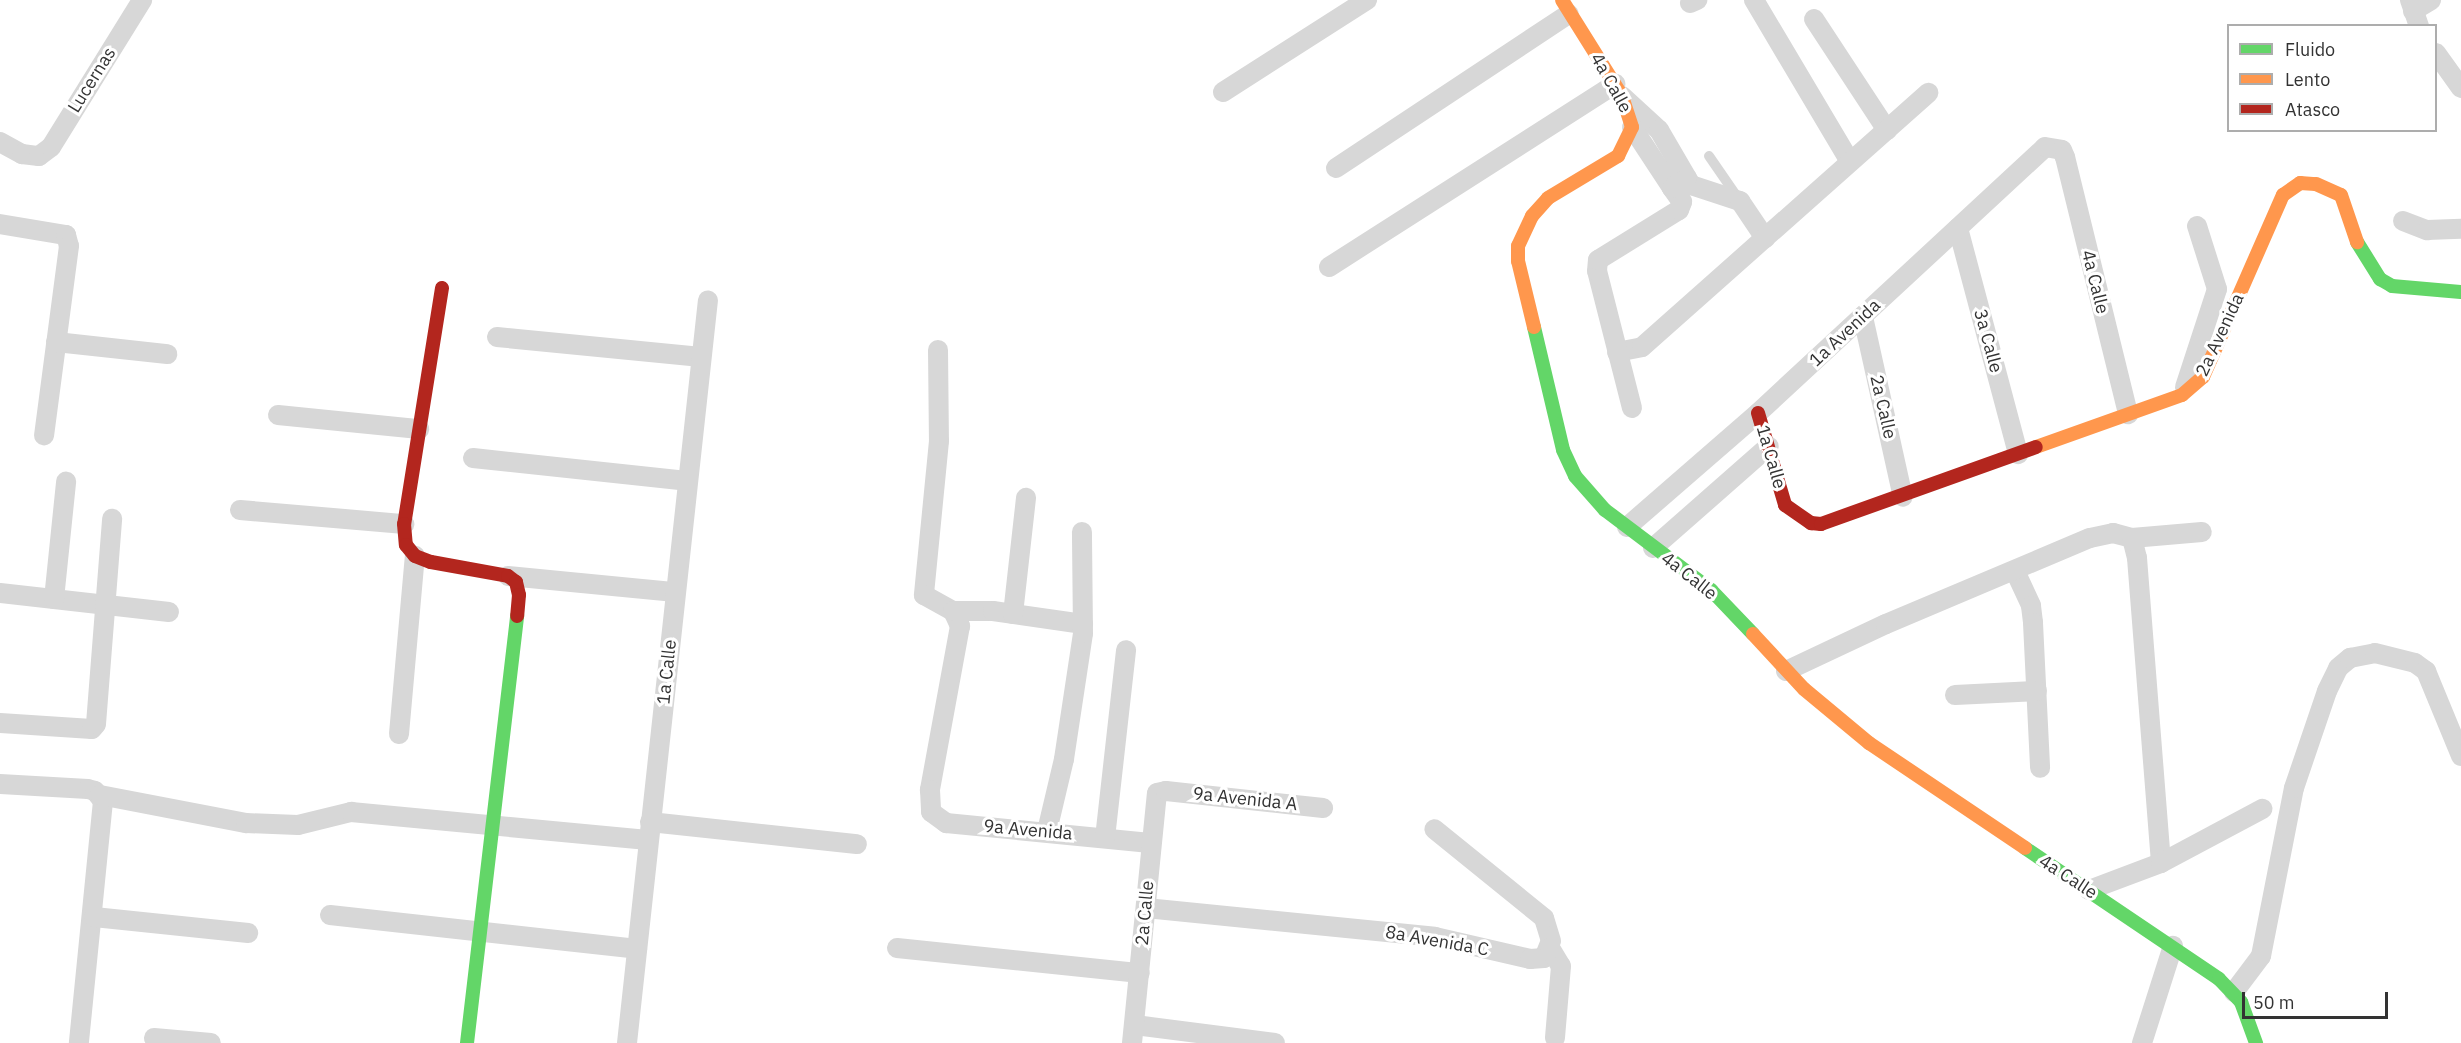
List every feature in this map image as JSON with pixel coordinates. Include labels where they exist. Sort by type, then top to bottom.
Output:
[{"type":"street","name":"Lucernas","points":[[0,142],[22,154],[39,156],[51,147],[142,0]]},
{"type":"street","points":[[1223,92],[1367,0]]},
{"type":"street","points":[[1754,0],[1850,162]]},
{"type":"street","points":[[2414,12],[2431,0]]},
{"type":"street","points":[[1336,168],[1565,7]]},
{"type":"street","name":"4a Calle","points":[[1565,7],[1619,90],[1632,127],[1618,156],[1548,198],[1532,216],[1523,231],[1518,261],[1563,450],[1582,486],[1653,548],[1711,590],[1786,672],[1897,764],[2173,946],[2234,992],[2246,1011],[2256,1043]]},
{"type":"street","points":[[1814,20],[1887,130]]},
{"type":"street","points":[[2437,57],[2461,88]]},
{"type":"street","points":[[1329,267],[1619,90],[1659,130],[1680,183],[1682,202],[1679,210],[1598,260],[1617,352],[1632,408]]},
{"type":"street","points":[[1617,352],[1642,347],[1928,93]]},
{"type":"street","points":[[1632,127],[1680,183],[1740,201],[1765,238]]},
{"type":"street","name":"1a Avenida","points":[[1627,527],[1758,413],[2045,147],[2062,150]]},
{"type":"street","name":"4a Calle","points":[[2062,150],[2128,414]]},
{"type":"street","name":"2a Avenida","points":[[1811,523],[1832,523],[2182,395],[2203,377],[2283,195],[2300,183],[2316,184],[2342,195],[2361,254],[2380,279],[2392,286],[2461,292]]},
{"type":"street","points":[[2403,221],[2427,230],[2461,229]]},
{"type":"street","points":[[0,224],[66,234],[69,246],[44,435]]},
{"type":"street","points":[[2182,395],[2217,289],[2197,226]]},
{"type":"street","name":"3a Calle","points":[[1958,228],[2018,454]]},
{"type":"street","points":[[442,288],[404,524],[406,545],[415,556],[508,576],[675,592]]},
{"type":"street","name":"1a Calle","points":[[627,1043],[708,300]]},
{"type":"street","name":"2a Calle","points":[[1863,317],[1903,497]]},
{"type":"street","points":[[498,337],[701,357]]},
{"type":"street","points":[[56,342],[167,354]]},
{"type":"street","points":[[938,350],[939,441],[924,595],[953,611],[1013,614],[1083,624]]},
{"type":"street","name":"1a Calle","points":[[1758,413],[1785,505],[1811,523]]},
{"type":"street","points":[[278,415],[419,429]]},
{"type":"street","points":[[1653,548],[1769,446]]},
{"type":"street","points":[[473,458],[687,482]]},
{"type":"street","points":[[54,599],[66,482]]},
{"type":"street","points":[[1013,614],[1026,498]]},
{"type":"street","points":[[240,510],[404,524]]},
{"type":"street","points":[[0,723],[94,727],[112,519]]},
{"type":"street","points":[[1047,831],[1075,699],[1083,624],[1082,532]]},
{"type":"street","points":[[1786,672],[1856,637],[2090,538],[2113,533],[2132,538],[2202,532]]},
{"type":"street","points":[[2132,538],[2138,558],[2161,863]]},
{"type":"street","points":[[399,734],[415,556]]},
{"type":"street","points":[[2015,571],[2031,606],[2040,768]]},
{"type":"street","points":[[467,1043],[518,615],[516,582],[508,576]]},
{"type":"street","points":[[0,593],[169,612]]},
{"type":"street","name":"9a Avenida","points":[[953,611],[960,626],[959,648],[930,790],[931,812],[940,822],[1150,843]]},
{"type":"street","points":[[1104,838],[1126,650]]},
{"type":"street","points":[[2234,992],[2261,956],[2294,788],[2326,690],[2338,668],[2350,658],[2375,653],[2415,663],[2426,671],[2461,756]]},
{"type":"street","points":[[1955,695],[2037,691]]},
{"type":"street","points":[[0,784],[88,789],[100,795],[246,823],[298,825],[351,812],[494,825],[649,831],[857,844]]},
{"type":"street","name":"2a Calle","points":[[1134,1034],[1155,795],[1166,791]]},
{"type":"street","name":"9a Avenida A","points":[[1166,791],[1323,808]]},
{"type":"street","points":[[79,1043],[94,917],[103,811],[100,795]]},
{"type":"street","points":[[2089,890],[2161,863],[2262,809]]},
{"type":"street","points":[[1434,829],[1544,918],[1550,948],[1561,966],[1555,1038]]},
{"type":"street","name":"8a Avenida C","points":[[1146,908],[1435,937],[1539,960],[1550,948]]},
{"type":"street","points":[[330,915],[637,949]]},
{"type":"street","points":[[94,917],[248,933]]},
{"type":"street","points":[[2142,1043],[2173,946]]},
{"type":"street","points":[[897,948],[1140,973]]},
{"type":"street","points":[[1134,1034],[1275,1043]]},
{"type":"street","points":[[154,1038],[211,1043]]},
{"type":"lane","points":[[1709,156],[1740,201]]},
{"type":"traffic: fast","points":[[2357,242],[2380,279],[2392,286],[2461,292]]},
{"type":"traffic: fast","points":[[1534,327],[1563,450],[1575,476],[1605,510],[1711,590],[1753,634]]},
{"type":"traffic: fast","points":[[467,1043],[517,616]]},
{"type":"traffic: fast","points":[[2025,848],[2219,979],[2241,1002],[2256,1043]]},
{"type":"traffic: slow","points":[[1534,327],[1518,261],[1518,246],[1532,216],[1548,198],[1618,156],[1632,127],[1622,96],[1562,0]]},
{"type":"traffic: slow","points":[[2036,447],[2182,395],[2203,377],[2283,195],[2300,183],[2316,184],[2341,195],[2357,242]]},
{"type":"traffic: slow","points":[[1753,634],[1804,689],[1869,743],[2025,848]]},
{"type":"traffic: jam","points":[[442,288],[404,524],[406,545],[415,556],[431,562],[508,576],[516,582],[519,595],[517,616]]},
{"type":"traffic: jam","points":[[1758,413],[1785,505],[1811,523],[1821,524],[2036,447]]}]
